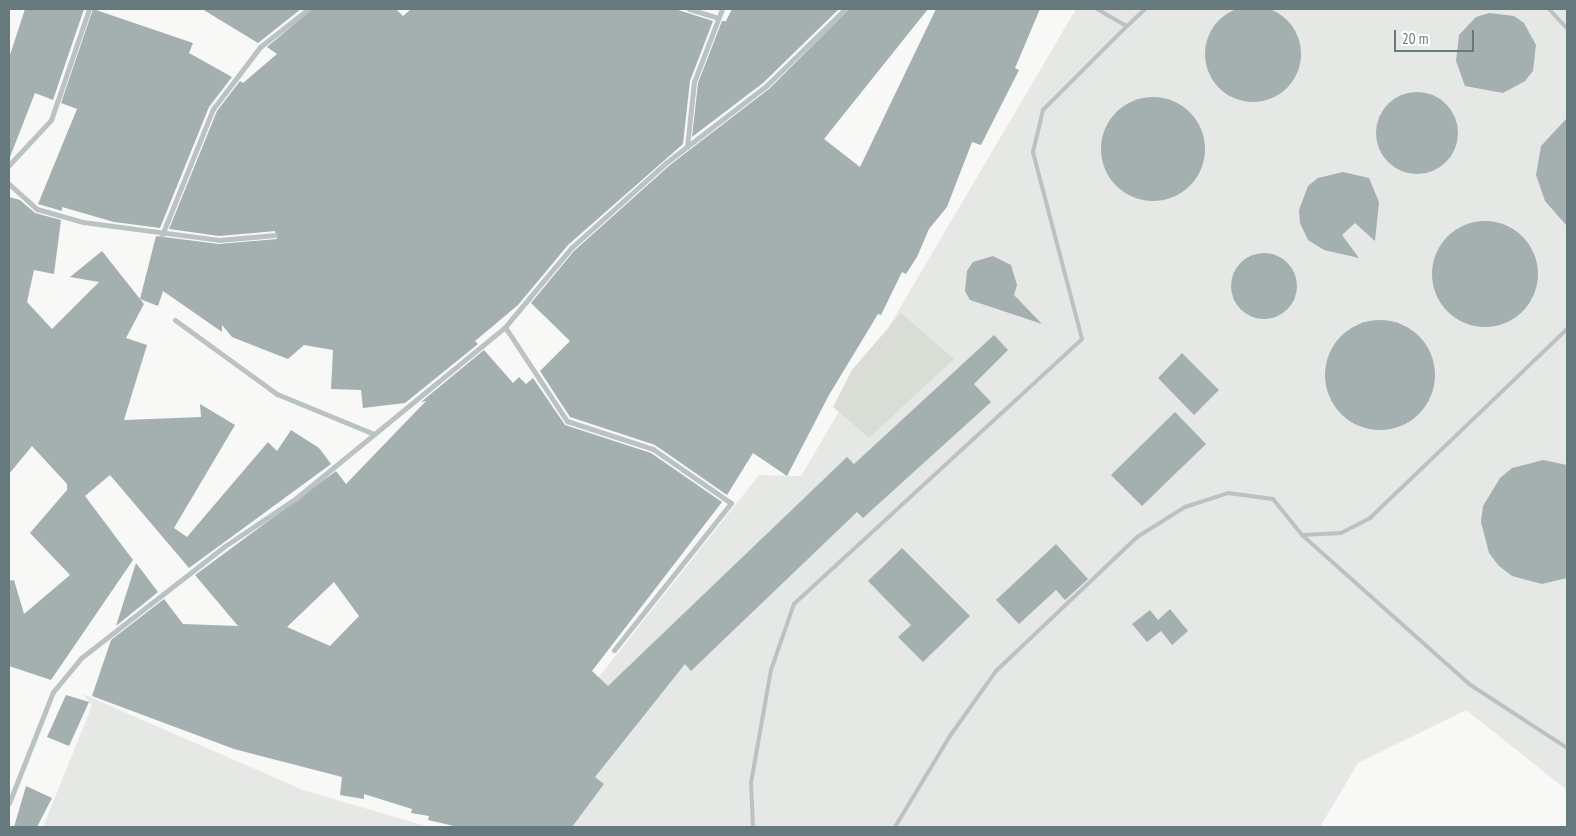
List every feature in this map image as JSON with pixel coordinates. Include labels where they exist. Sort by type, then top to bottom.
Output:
[{"type":"street","points":[[9,166],[51,120],[89,9]]},
{"type":"street","points":[[162,235],[213,109],[260,46],[308,9]]},
{"type":"street","points":[[689,9],[716,17]]},
{"type":"street","points":[[687,148],[694,82],[716,17],[722,9]]},
{"type":"street","points":[[9,803],[53,692],[81,658],[225,546],[295,499],[505,328],[571,248],[687,148],[766,86],[845,9]]},
{"type":"street","points":[[9,184],[37,209],[83,222],[162,235],[219,240],[275,235]]},
{"type":"street","points":[[175,320],[277,394],[374,434]]},
{"type":"street","points":[[505,328],[567,421],[653,449],[731,502],[614,650]]},
{"type":"lane","points":[[1096,9],[1126,26]]},
{"type":"lane","points":[[752,827],[751,783],[771,670],[794,604],[1082,339],[1033,152],[1043,110],[1145,9]]},
{"type":"lane","points":[[1549,9],[1567,28]]},
{"type":"lane","points":[[1302,534],[1340,533],[1370,518],[1567,328]]},
{"type":"lane","points":[[896,827],[950,736],[996,671],[1137,537],[1185,507],[1228,493],[1273,499],[1302,534],[1469,684],[1567,748]]},
{"type":"shaded area","points":[[1076,9],[1567,9],[1567,790],[1466,710],[1358,763],[1320,827],[480,827],[759,475],[801,476]]},
{"type":"shaded area","points":[[901,313],[954,359],[869,438],[833,407],[852,370]]},
{"type":"shaded area","points":[[83,694],[303,790],[429,827],[43,827],[92,706]]},
{"type":"building","points":[[1253,6],[1271,10],[1287,20],[1297,36],[1301,54],[1297,72],[1287,88],[1271,98],[1253,102],[1235,98],[1219,88],[1209,72],[1205,54],[1209,36],[1219,20],[1235,10]]},
{"type":"building","points":[[25,9],[84,9],[53,100],[35,93],[10,157],[9,58]]},
{"type":"building","points":[[93,9],[193,43],[189,53],[232,77],[209,107],[160,228],[114,222],[62,207],[62,211],[38,204],[77,109],[61,103]]},
{"type":"building","points":[[202,9],[301,9],[258,43]]},
{"type":"building","points":[[312,9],[396,9],[403,16],[411,9],[675,9],[713,21],[690,81],[683,144],[568,245],[518,305],[475,341],[478,344],[405,403],[363,408],[361,390],[331,389],[333,350],[304,345],[288,359],[232,337],[222,325],[222,332],[163,291],[158,306],[140,299],[156,236],[219,244],[277,239],[275,231],[219,236],[169,229],[217,111],[240,81],[243,83],[277,54],[267,47]]},
{"type":"building","points":[[732,9],[839,9],[763,83],[692,137],[698,83],[722,21],[726,21]]},
{"type":"building","points":[[849,9],[928,9],[824,139],[860,167],[936,9],[1040,9],[1015,68],[1019,70],[981,145],[972,142],[947,207],[929,229],[917,257],[906,274],[902,272],[881,315],[878,314],[829,395],[787,476],[753,453],[727,495],[655,445],[570,417],[540,371],[570,341],[531,303],[574,251],[670,165],[769,89]]},
{"type":"building","points":[[1489,13],[1514,16],[1524,23],[1536,45],[1533,71],[1525,81],[1503,93],[1465,86],[1456,61],[1459,35],[1476,17]]},
{"type":"building","points":[[1417,92],[1433,96],[1446,104],[1454,117],[1458,133],[1454,149],[1446,162],[1433,170],[1417,174],[1401,170],[1388,162],[1380,149],[1376,133],[1380,117],[1388,104],[1401,96]]},
{"type":"building","points":[[1153,97],[1173,101],[1190,112],[1201,129],[1205,149],[1201,169],[1190,186],[1173,197],[1153,201],[1133,197],[1116,186],[1105,169],[1101,149],[1105,129],[1116,112],[1133,101]]},
{"type":"building","points":[[1567,118],[1567,226],[1545,201],[1536,175],[1541,146]]},
{"type":"building","points":[[1343,172],[1369,178],[1379,202],[1375,241],[1355,223],[1342,235],[1359,258],[1324,250],[1308,240],[1300,223],[1299,210],[1308,186],[1318,178]]},
{"type":"building","points":[[9,197],[20,200],[35,213],[61,220],[54,274],[34,270],[27,302],[52,329],[99,282],[70,277],[102,251],[144,304],[126,338],[147,345],[124,420],[201,417],[200,404],[235,425],[174,528],[187,537],[268,442],[277,451],[291,430],[319,448],[331,464],[189,568],[110,475],[85,496],[133,560],[51,680],[9,666],[9,581],[14,580],[24,614],[70,575],[30,533],[67,490],[67,484],[32,446],[9,474]]},
{"type":"building","points":[[1485,221],[1505,225],[1522,237],[1534,254],[1538,274],[1534,294],[1522,311],[1505,323],[1485,327],[1465,323],[1448,311],[1436,294],[1432,274],[1436,254],[1448,237],[1465,225]]},
{"type":"building","points":[[1257,253],[1271,253],[1283,258],[1292,267],[1297,279],[1295,299],[1288,310],[1271,319],[1257,319],[1245,314],[1236,305],[1231,293],[1231,279],[1236,267],[1245,258]]},
{"type":"building","points":[[993,256],[1011,265],[1017,285],[1014,295],[1042,324],[970,300],[965,291],[967,271],[973,262]]},
{"type":"building","points":[[1380,320],[1401,324],[1419,336],[1431,354],[1435,375],[1431,396],[1419,414],[1401,426],[1380,430],[1359,426],[1341,414],[1329,396],[1325,375],[1329,354],[1341,336],[1359,324]]},
{"type":"building","points":[[994,335],[1008,350],[974,384],[991,402],[863,518],[857,512],[691,671],[685,664],[595,777],[604,784],[572,827],[458,827],[428,820],[429,816],[411,813],[412,809],[364,794],[364,799],[340,795],[342,777],[234,749],[92,696],[111,640],[164,599],[183,624],[238,626],[195,575],[336,471],[346,484],[426,401],[421,402],[484,350],[513,383],[519,377],[526,384],[533,378],[565,425],[651,453],[722,502],[592,671],[608,686],[847,457],[854,464]],"holes":[[[334,582],[359,616],[330,646],[287,627]]]},
{"type":"building","points":[[1182,353],[1219,390],[1194,415],[1158,378]]},
{"type":"building","points":[[1175,412],[1206,444],[1142,506],[1111,475]]},
{"type":"building","points":[[1543,460],[1567,465],[1567,578],[1542,584],[1512,576],[1499,566],[1489,553],[1481,522],[1483,506],[1500,478],[1512,468]]},
{"type":"building","points":[[1056,544],[1088,579],[1065,600],[1056,590],[1019,624],[996,600]]},
{"type":"building","points":[[902,548],[970,616],[923,662],[898,637],[911,625],[868,581]]},
{"type":"building","points":[[136,563],[158,592],[116,626]]},
{"type":"building","points":[[1170,609],[1188,631],[1172,645],[1161,631],[1147,642],[1132,624],[1150,610],[1158,620]]},
{"type":"building","points":[[66,695],[89,702],[69,746],[47,737]]},
{"type":"building","points":[[26,786],[52,798],[37,827],[14,827]]}]
